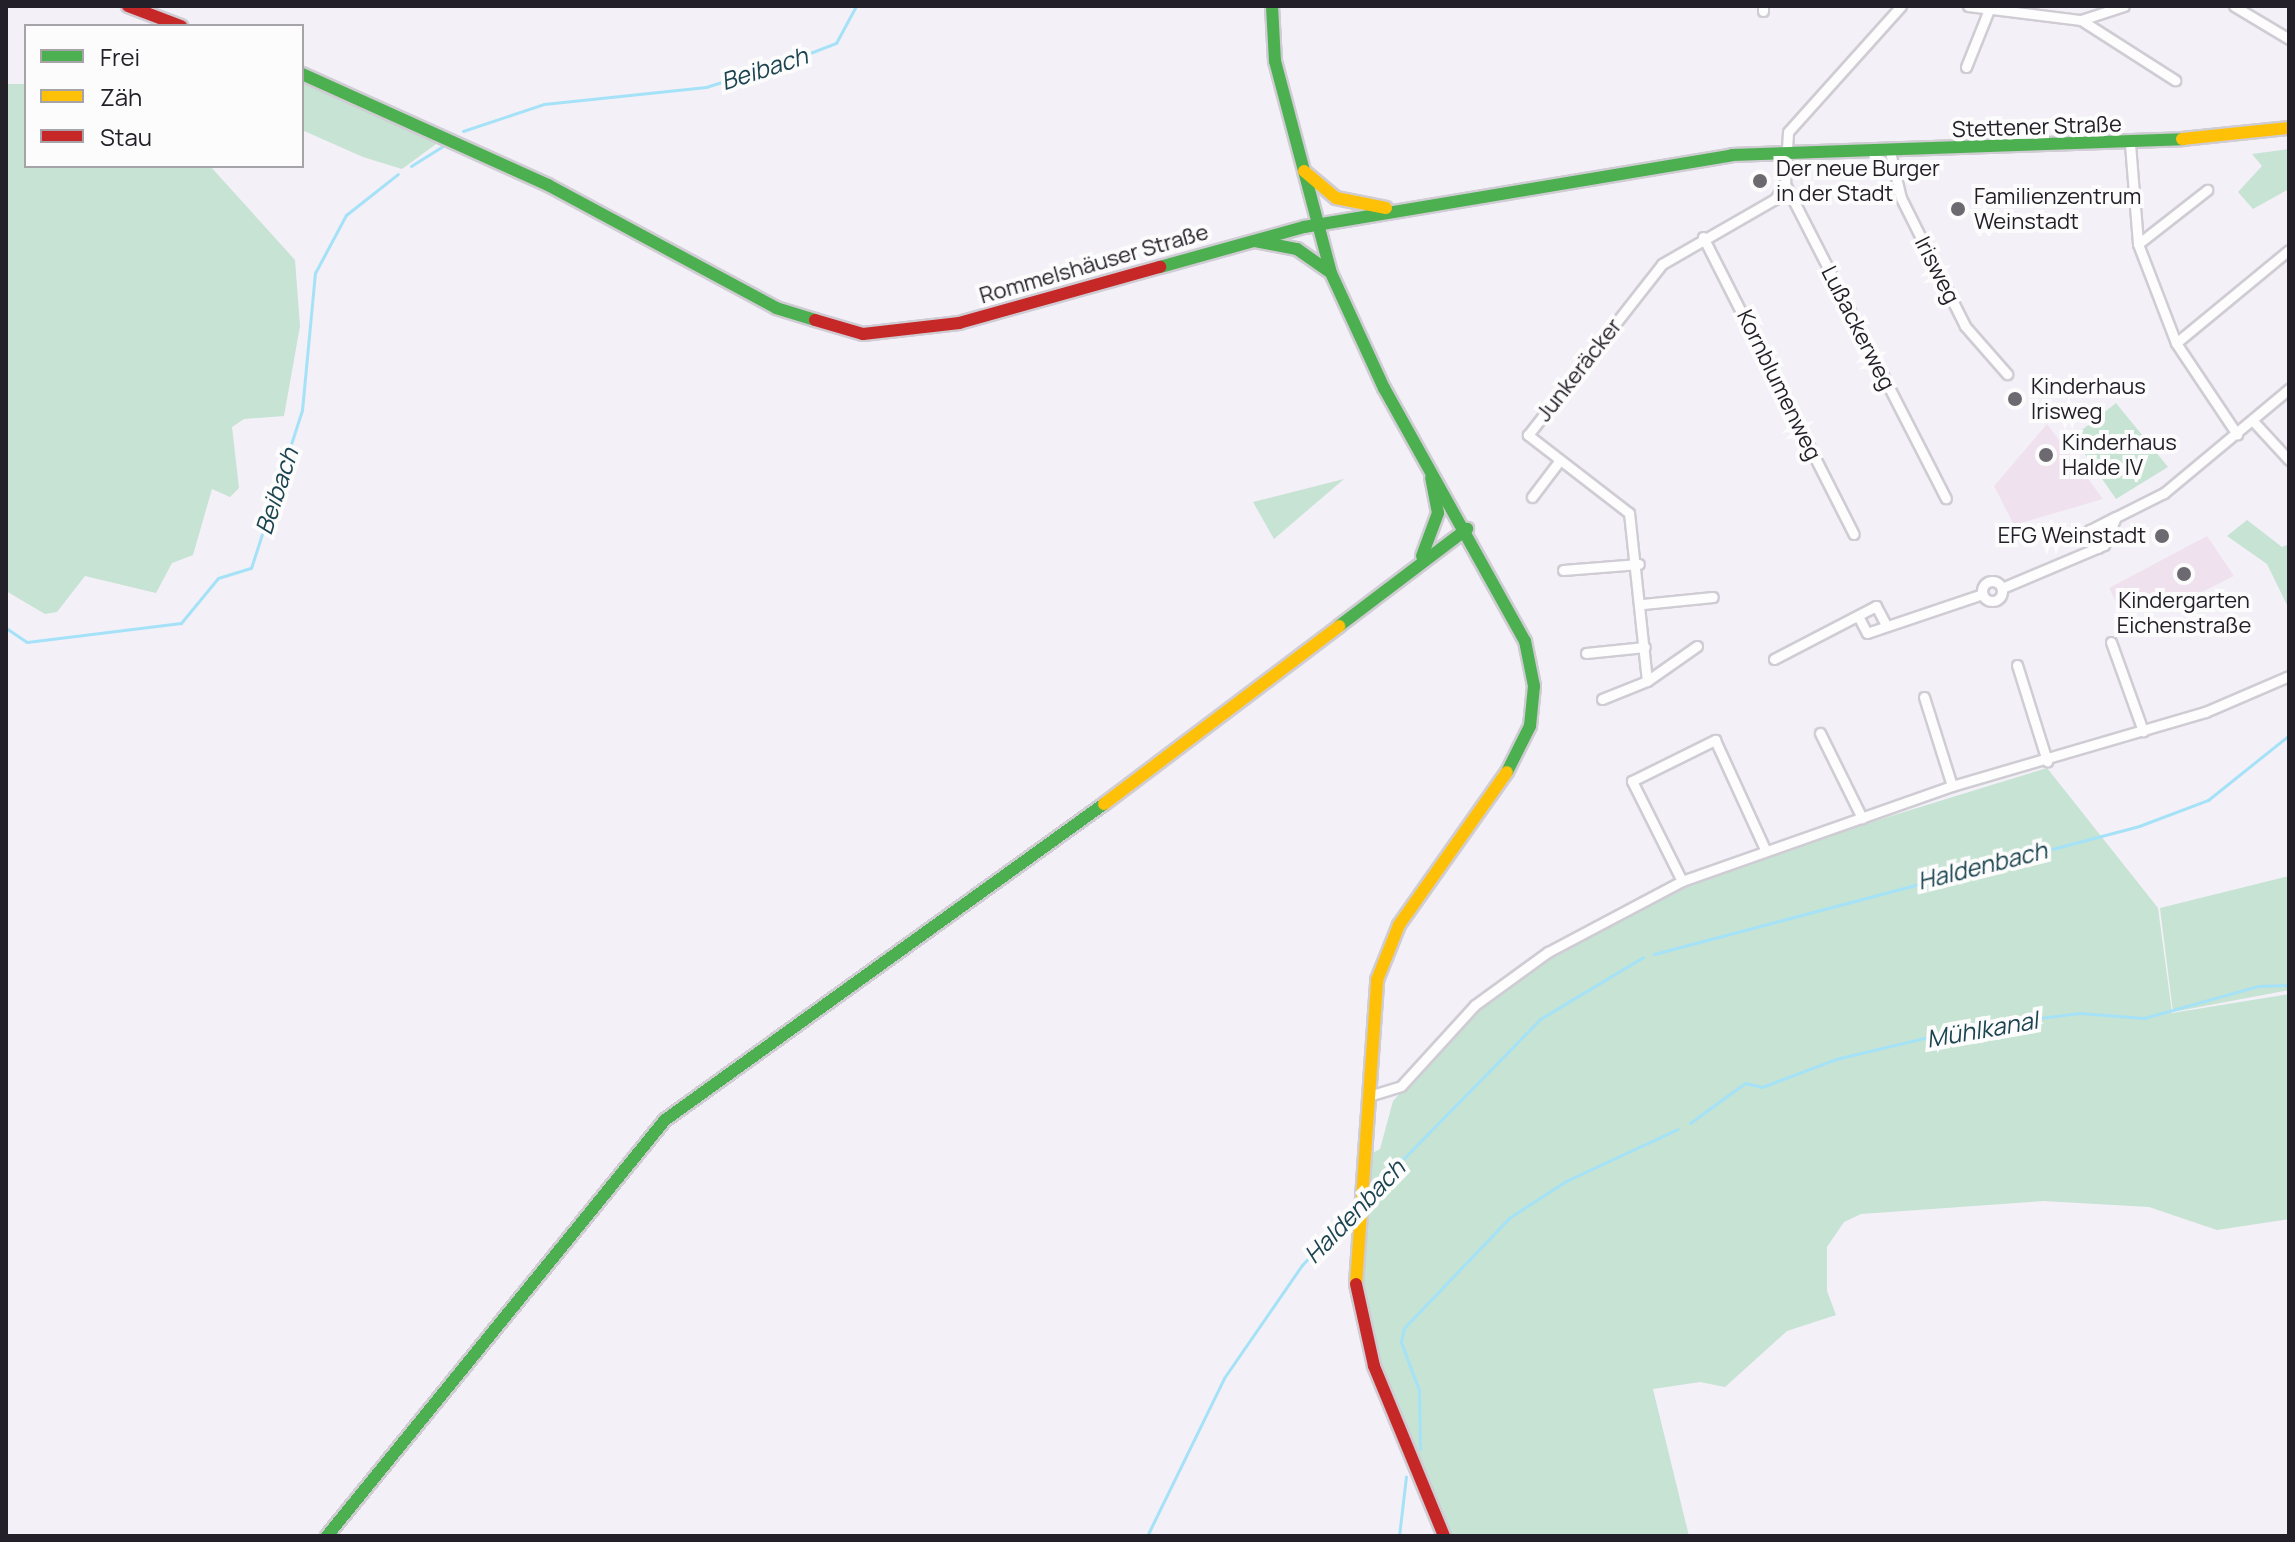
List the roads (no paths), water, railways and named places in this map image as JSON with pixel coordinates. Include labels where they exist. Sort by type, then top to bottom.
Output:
[{"type":"main road","points":[[128,6],[176,24]]},
{"type":"main road","points":[[1272,6],[1275,61],[1331,273],[1429,470],[1467,529],[1525,641],[1533,708],[1511,766],[1385,952],[1372,1095],[1356,1215],[1353,1260],[1362,1321],[1418,1475],[1444,1536]]},
{"type":"main road","name":"Rommelshäuser Straße","points":[[304,75],[452,138],[776,308],[863,334],[948,325],[1253,240],[1318,225],[1639,167],[1785,153]]},
{"type":"main road","name":"Stettener Straße","points":[[1785,153],[2130,144],[2289,128]]},
{"type":"main road","points":[[1304,171],[1336,198],[1397,210]]},
{"type":"main road","points":[[1253,240],[1297,249],[1331,273]]},
{"type":"main road","points":[[1419,563],[1438,513],[1429,470]]},
{"type":"main road","points":[[327,1536],[665,1120],[952,920],[1467,529]]},
{"type":"street","points":[[1785,153],[1788,132],[1901,6]]},
{"type":"street","points":[[1968,6],[1988,12],[2081,20],[2124,6]]},
{"type":"street","points":[[2234,6],[2289,39]]},
{"type":"street","points":[[1966,67],[1988,12]]},
{"type":"street","points":[[2081,20],[2175,80]]},
{"type":"street","points":[[2130,144],[2138,244],[2176,343],[2237,434]]},
{"type":"street","name":"Irisweg","points":[[1890,152],[1901,198],[1965,326],[2007,374]]},
{"type":"street","name":"Lußackerweg","points":[[1785,153],[1785,184],[1946,498]]},
{"type":"street","name":"Junkeräcker","points":[[1647,681],[1639,564],[1629,513],[1528,435],[1652,275],[1703,237],[1775,199],[1785,184]]},
{"type":"street","points":[[2138,244],[2207,190]]},
{"type":"street","name":"Kornblumenweg","points":[[1703,237],[1854,534]]},
{"type":"street","points":[[2176,343],[2289,250]]},
{"type":"street","points":[[2098,548],[2090,530],[2164,493],[2287,395]]},
{"type":"street","points":[[2253,421],[2289,460]]},
{"type":"street","points":[[1532,497],[1560,460]]},
{"type":"street","points":[[1858,616],[1867,633],[1885,623],[1983,594],[1995,600],[2002,588],[2098,548],[2116,517]]},
{"type":"street","points":[[1563,570],[1639,564]]},
{"type":"street","points":[[1643,604],[1713,597]]},
{"type":"street","points":[[1774,659],[1876,606],[1885,623]]},
{"type":"street","points":[[2111,642],[2143,731]]},
{"type":"street","points":[[1602,699],[1647,681],[1697,646]]},
{"type":"street","points":[[1586,653],[1645,647]]},
{"type":"street","points":[[2017,665],[2047,761]]},
{"type":"street","points":[[1372,1095],[1401,1086],[1475,1005],[1548,952],[1682,881],[1765,849],[1952,786],[2143,731],[2289,676]]},
{"type":"street","points":[[1924,697],[1952,786]]},
{"type":"street","points":[[1820,733],[1862,818]]},
{"type":"street","points":[[1682,881],[1632,781],[1715,740],[1765,849]]},
{"type":"waterway","name":"Beibach","points":[[463,131],[544,104],[706,87],[836,43],[856,6]]},
{"type":"waterway","name":"Beibach","points":[[411,166],[445,145]]},
{"type":"waterway","name":"Beibach","points":[[6,628],[27,642],[181,623],[218,578],[251,568],[302,410],[315,273],[346,215],[398,174]]},
{"type":"waterway","name":"Haldenbach","points":[[1654,954],[2139,826],[2208,800],[2289,735]]},
{"type":"waterway","name":"Haldenbach","points":[[1364,1199],[1540,1019],[1643,957]]},
{"type":"waterway","name":"Mühlkanal","points":[[1690,1123],[1745,1083],[1762,1087],[1836,1059],[1975,1026],[2080,1013],[2144,1018],[2258,986],[2289,985]]},
{"type":"waterway","name":"Mühlkanal","points":[[1420,1449],[1419,1390],[1401,1342],[1404,1328],[1509,1218],[1566,1181],[1678,1129]]},
{"type":"waterway","name":"Haldenbach","points":[[1147,1536],[1224,1378],[1302,1265],[1353,1211]]},
{"type":"waterway","name":"Mühlkanal","points":[[1399,1536],[1406,1476]]},
{"type":"place","name":"Der neue Burger in der Stadt","points":[[1760,181]]},
{"type":"place","name":"Familienzentrum Weinstadt","points":[[1958,209]]},
{"type":"place","name":"Kinderhaus Irisweg","points":[[2015,399]]},
{"type":"place","name":"Kinderhaus Halde IV","points":[[2046,455]]},
{"type":"place","name":"EFG Weinstadt","points":[[2162,536]]},
{"type":"place","name":"Kindergarten Eichenstraße","points":[[2184,574]]}]
